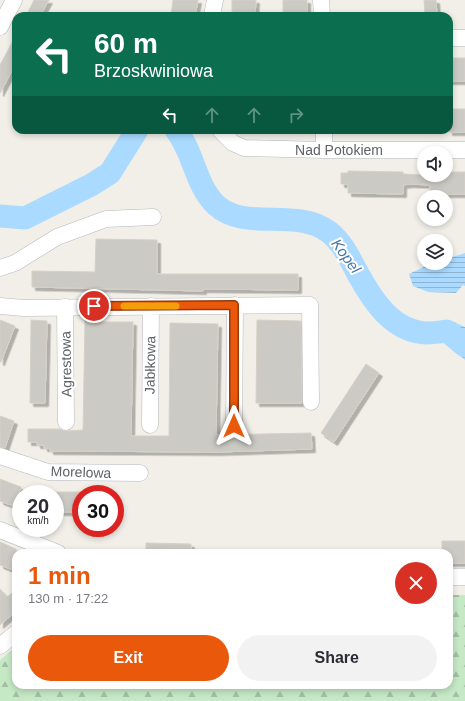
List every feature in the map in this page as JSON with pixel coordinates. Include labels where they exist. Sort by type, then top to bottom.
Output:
[{"type":"street","points":[[0,27],[14,0]]},
{"type":"street","points":[[213,12],[215,0]]},
{"type":"street","points":[[321,0],[322,12]]},
{"type":"street","points":[[453,38],[465,38]]},
{"type":"street","name":"Nad Potokiem","points":[[224,134],[233,143],[244,148],[324,150],[465,150]]},
{"type":"street","points":[[324,134],[324,150]]},
{"type":"street","points":[[0,268],[15,263],[57,237],[106,219],[153,217]]},
{"type":"street","points":[[234,305],[234,426]]},
{"type":"street","points":[[0,306],[24,308],[310,305],[311,402]]},
{"type":"street","name":"Jabłkowa","points":[[150,425],[151,306]]},
{"type":"street","name":"Agrestowa","points":[[65,307],[66,422]]},
{"type":"street","name":"Morelowa","points":[[0,456],[48,472],[140,473]]},
{"type":"street","points":[[0,530],[48,549]]},
{"type":"street","points":[[453,577],[465,578]]},
{"type":"street","points":[[0,646],[12,636]]},
{"type":"green space","points":[[453,595],[465,595],[465,701],[0,701],[0,660],[12,650],[12,689],[453,689]]},
{"type":"water","points":[[465,253],[465,286],[463,285],[456,293],[428,292],[413,286],[409,274],[417,270],[453,270],[453,257]]},
{"type":"water","points":[[454,322],[465,327],[465,360],[441,337]]},
{"type":"building","points":[[34,0],[49,0],[42,12],[28,12]]},
{"type":"building","points":[[173,0],[198,0],[196,12],[172,12]]},
{"type":"building","points":[[232,0],[256,0],[255,12],[232,12]]},
{"type":"building","points":[[283,0],[307,0],[307,12],[283,12]]},
{"type":"building","points":[[424,0],[436,0],[437,12],[425,12]]},
{"type":"building","points":[[12,42],[12,70],[0,93],[0,65]]},
{"type":"building","points":[[453,58],[465,58],[465,81],[453,81]]},
{"type":"building","points":[[453,109],[465,109],[465,132],[453,132]]},
{"type":"building","points":[[348,171],[403,172],[403,174],[417,175],[417,182],[453,182],[453,172],[465,172],[465,194],[453,194],[453,190],[430,190],[430,185],[410,184],[403,185],[403,194],[348,193],[348,184],[341,184],[341,173],[348,173]]},
{"type":"building","points":[[96,239],[157,240],[157,274],[298,274],[298,290],[203,289],[203,291],[32,287],[32,271],[95,272]]},
{"type":"building","points":[[0,320],[15,326],[1,362],[0,362]]},
{"type":"building","points":[[31,320],[47,321],[45,403],[30,403]]},
{"type":"building","points":[[85,320],[100,320],[100,322],[133,322],[131,436],[169,436],[170,323],[218,324],[216,435],[311,433],[312,449],[218,452],[50,451],[50,448],[44,448],[44,445],[37,445],[37,442],[28,442],[28,429],[60,429],[66,431],[83,430]]},
{"type":"building","points":[[257,320],[301,321],[302,403],[256,403]]},
{"type":"building","points":[[366,364],[379,373],[334,442],[321,433]]},
{"type":"building","points":[[0,416],[14,421],[5,448],[0,447]]},
{"type":"building","points":[[0,479],[16,485],[12,485],[12,505],[0,501]]},
{"type":"building","points":[[64,492],[72,492],[72,512],[64,512]]},
{"type":"building","points":[[442,541],[465,541],[465,563],[453,563],[453,549],[442,549]]},
{"type":"building","points":[[0,542],[16,549],[12,549],[12,570],[0,565]]},
{"type":"building","points":[[146,543],[191,544],[191,549],[146,549]]},
{"type":"building","points":[[0,589],[7,597],[12,593],[12,614],[0,625]]},
{"type":"waterway","name":"Kopel","points":[[0,216],[25,218],[91,185],[110,173],[134,134]]},
{"type":"waterway","name":"Kopel","points":[[179,134],[187,148],[203,188],[216,205],[228,213],[241,217],[302,221],[316,225],[329,232],[342,246],[377,304],[393,321],[414,331],[426,333],[447,331],[465,346]]},
{"type":"slow traffic","points":[[124,306],[176,306]]},
{"type":"route","points":[[94,306],[234,305],[234,426]]}]
